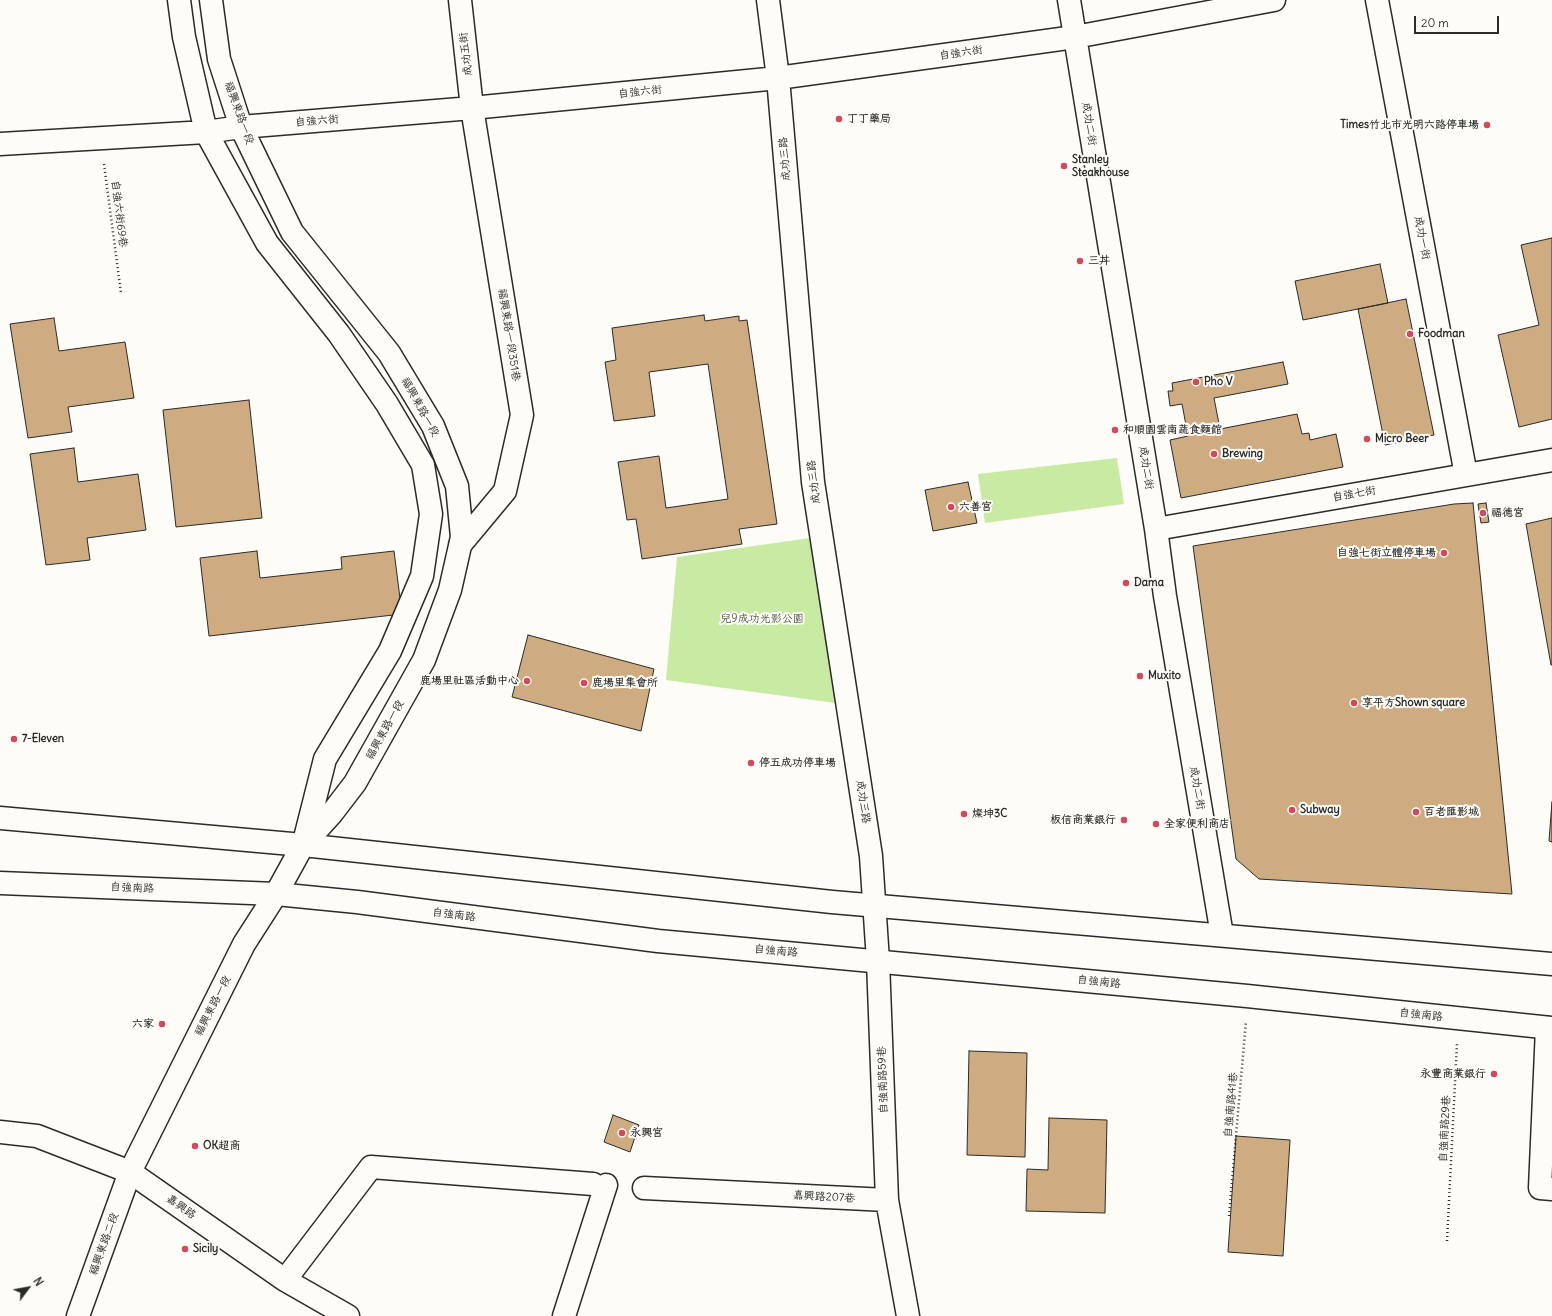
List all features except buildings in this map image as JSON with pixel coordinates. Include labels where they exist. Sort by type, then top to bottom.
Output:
[{"type":"street","name":"福興東路一段","points":[[179,0],[184,37],[206,132],[267,242],[339,334],[387,404],[423,465],[431,514],[422,576],[390,651],[325,758],[303,845]]},
{"type":"street","name":"福興東路一段","points":[[130,1172],[244,944],[276,894],[303,845],[332,813],[355,783],[424,660],[450,590],[462,537],[456,486],[433,426],[389,353],[292,232],[241,127],[219,59],[211,0]]},
{"type":"street","name":"成功五街","points":[[460,0],[472,108]]},
{"type":"street","name":"成功三路","points":[[768,0],[778,78],[813,482],[871,856],[878,961]]},
{"type":"street","name":"成功二街","points":[[1069,0],[1156,529],[1165,596],[1222,935]]},
{"type":"street","name":"自強六街","points":[[0,144],[206,132],[241,127],[472,108],[778,78],[1075,37],[1274,0]]},
{"type":"street","name":"成功一街","points":[[1377,0],[1466,475]]},
{"type":"street","name":"福興東路一段351巷","points":[[460,545],[505,491],[522,415],[472,108]]},
{"type":"street","name":"自強七街","points":[[1156,529],[1552,460]]},
{"type":"street","points":[[0,818],[303,845],[874,906],[1552,964]]},
{"type":"street","name":"自強南路","points":[[0,883],[276,894],[357,902],[658,941],[1247,996],[1549,1028]]},
{"type":"street","name":"自強南路59巷","points":[[878,961],[887,1200]]},
{"type":"street","points":[[1549,1028],[1540,1188],[1552,1189]]},
{"type":"street","name":"嘉興路","points":[[0,1132],[37,1136],[130,1172],[285,1280],[348,1316]]},
{"type":"street","points":[[285,1280],[371,1167],[600,1184],[564,1316]]},
{"type":"street","name":"福興東路二段","points":[[78,1316],[130,1172]]},
{"type":"street","name":"嘉興路207巷","points":[[644,1188],[887,1200]]},
{"type":"street","points":[[887,1200],[908,1316]]},
{"type":"path","name":"自強六街69巷","points":[[101,138],[121,293]]},
{"type":"path","name":"自強南路41巷","points":[[1229,1216],[1247,996]]},
{"type":"path","name":"自強南路29巷","points":[[1447,1241],[1459,1018]]},
{"type":"green space","points":[[1117,458],[1124,504],[985,523],[978,474]]},
{"type":"green space","name":"兒9成功光影公園","points":[[824,536],[850,705],[666,680],[677,557]]},
{"type":"place","name":"丁丁藥局","points":[[839,119]]},
{"type":"place","name":"Times竹北市光明六路停車場","points":[[1487,125]]},
{"type":"place","name":"Stanley Steakhouse","points":[[1064,166]]},
{"type":"place","name":"三丼","points":[[1080,261]]},
{"type":"place","name":"Foodman","points":[[1410,334]]},
{"type":"place","name":"Pho V","points":[[1196,382]]},
{"type":"place","name":"和順園雲南蔬食麵館","points":[[1115,430]]},
{"type":"place","name":"Micro Beer","points":[[1367,439]]},
{"type":"place","name":"Brewing","points":[[1214,454]]},
{"type":"place","name":"六善宮","points":[[951,507]]},
{"type":"place","name":"福德宫","points":[[1483,513]]},
{"type":"place","name":"自強七街立體停車場","points":[[1444,553]]},
{"type":"place","name":"Dama","points":[[1126,583]]},
{"type":"place","name":"Muxito","points":[[1140,676]]},
{"type":"place","name":"鹿場里社區活動中心","points":[[527,681]]},
{"type":"place","name":"鹿場里集會所","points":[[584,683]]},
{"type":"place","name":"享平方Shown square","points":[[1354,703]]},
{"type":"place","name":"7-Eleven","points":[[14,739]]},
{"type":"place","name":"停五成功停車場","points":[[751,763]]},
{"type":"place","name":"Subway","points":[[1292,810]]},
{"type":"place","name":"百老匯影城","points":[[1416,812]]},
{"type":"place","name":"燦坤3C","points":[[964,814]]},
{"type":"place","name":"板信商業銀行","points":[[1124,820]]},
{"type":"place","name":"全家便利商店","points":[[1156,824]]},
{"type":"place","name":"六家","points":[[162,1024]]},
{"type":"place","name":"永豐商業銀行","points":[[1494,1074]]},
{"type":"place","name":"永興宮","points":[[622,1133]]},
{"type":"place","name":"OK超商","points":[[195,1146]]},
{"type":"place","name":"Sicily","points":[[185,1249]]}]
